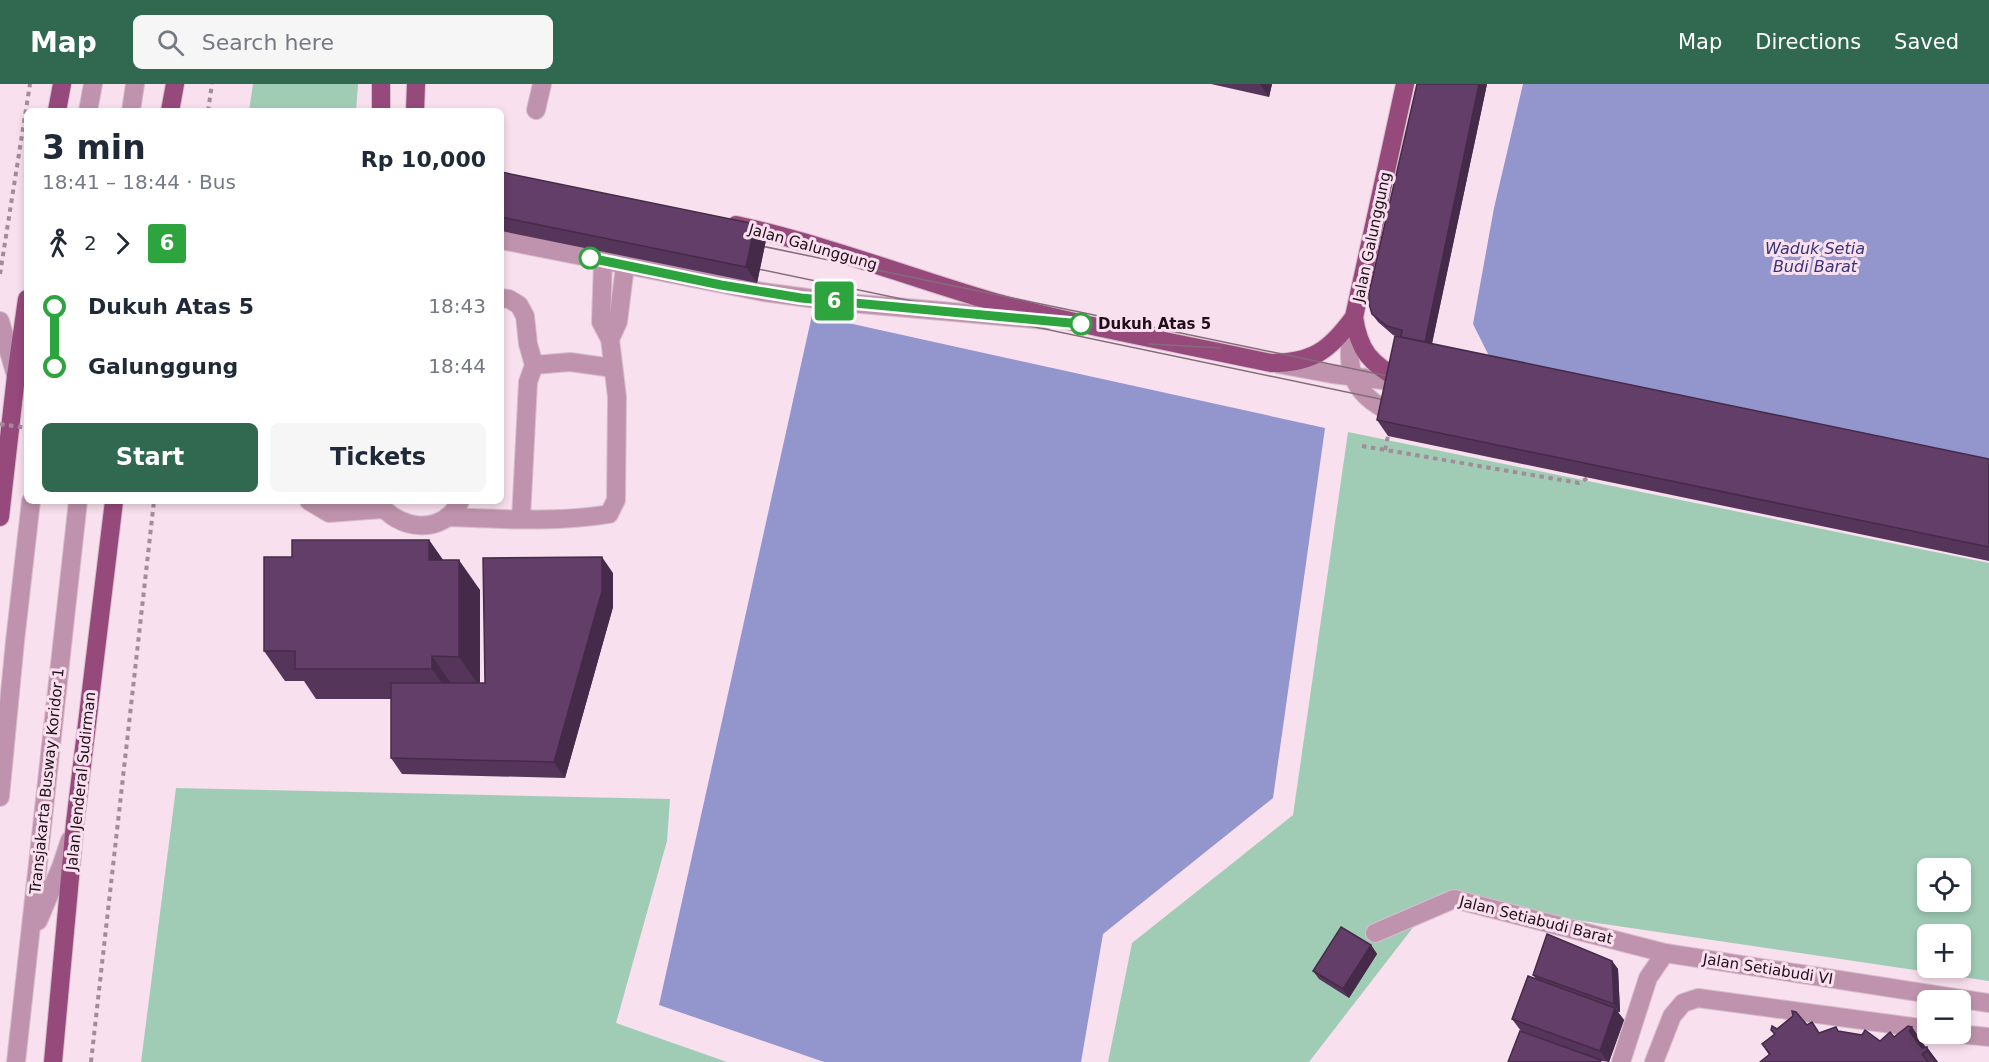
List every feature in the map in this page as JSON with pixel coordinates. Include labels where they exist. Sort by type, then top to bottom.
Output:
[{"type":"main road","points":[[58,108],[62,84]]},
{"type":"main road","points":[[171,108],[176,84]]},
{"type":"main road","points":[[381,84],[381,108]]},
{"type":"main road","points":[[415,108],[416,84]]},
{"type":"main road","name":"Jalan Galunggung","points":[[724,223],[797,240],[965,293],[1037,313],[1271,363],[1298,361],[1319,354],[1335,342],[1354,317],[1405,84]]},
{"type":"main road","points":[[1354,317],[1356,333],[1367,357],[1400,381]]},
{"type":"main road","points":[[0,517],[24,320]]},
{"type":"main road","name":"Jalan Jenderal Sudirman","points":[[53,1062],[75,823],[114,504]]},
{"type":"street","points":[[89,108],[93,84]]},
{"type":"street","points":[[131,108],[135,84]]},
{"type":"street","points":[[536,110],[542,84]]},
{"type":"street","name":"Jalan Galunggung","points":[[504,241],[721,285],[801,298],[1086,324]]},
{"type":"street","points":[[314,504],[329,513],[381,505],[394,518],[407,524],[428,525],[447,517],[521,519],[594,517],[609,514],[616,500],[617,397],[610,339],[602,322],[603,261]]},
{"type":"street","points":[[610,339],[618,322],[625,266]]},
{"type":"street","points":[[504,298],[519,305],[525,316],[528,344],[534,365],[528,382],[521,519]]},
{"type":"street","points":[[1354,317],[1348,345],[1353,377],[1373,403],[1393,413]]},
{"type":"street","points":[[0,321],[16,376]]},
{"type":"street","points":[[534,365],[570,362],[613,368]]},
{"type":"street","points":[[1271,363],[1353,377],[1400,381]]},
{"type":"street","points":[[0,797],[31,504]]},
{"type":"street","name":"Transjakarta Busway Koridor 1","points":[[16,1062],[78,504]]},
{"type":"street","points":[[447,517],[458,504]]},
{"type":"street","points":[[29,948],[61,867],[75,823]]},
{"type":"street","name":"Jalan Setiabudi Barat","points":[[1375,933],[1454,899],[1665,953]]},
{"type":"street","points":[[1621,1062],[1648,978],[1665,953]]},
{"type":"street","name":"Jalan Setiabudi VI","points":[[1665,953],[1989,1003]]},
{"type":"street","points":[[1654,1062],[1672,1017],[1683,1004],[1698,998],[1917,1028]]},
{"type":"street","points":[[1971,1036],[1989,1038]]},
{"type":"path","points":[[26,108],[30,84]]},
{"type":"path","points":[[208,108],[212,84]]},
{"type":"path","points":[[0,274],[24,122]]},
{"type":"path","points":[[0,424],[24,428]]},
{"type":"path","points":[[1385,450],[1388,436]]},
{"type":"path","points":[[1362,446],[1579,483],[1598,472]]},
{"type":"path","points":[[91,1062],[154,504]]},
{"type":"green space","points":[[253,84],[358,84],[356,108],[249,108]]},
{"type":"green space","points":[[1348,432],[1989,563],[1989,981],[1969,978],[1971,978],[1971,924],[1917,924],[1917,970],[1435,899],[1309,1062],[1108,1062],[1132,943],[1293,815]]},
{"type":"green space","points":[[176,788],[670,799],[667,841],[616,1023],[727,1062],[141,1062]]},
{"type":"water","name":"Waduk Setia Budi Barat","points":[[1523,84],[1989,84],[1989,471],[1494,366],[1473,324],[1494,208]]},
{"type":"water","points":[[812,315],[1325,428],[1273,798],[1103,934],[1081,1062],[824,1062],[659,1005]]},
{"type":"building","points":[[1417,84],[1479,84],[1425,342],[1401,337],[1402,330],[1387,326],[1372,314],[1369,304],[1369,293]]},
{"type":"building","points":[[504,173],[755,224],[746,267],[504,218]]},
{"type":"building","points":[[1395,336],[1989,459],[1989,547],[1377,420]]},
{"type":"building","points":[[292,540],[429,540],[429,560],[459,560],[459,657],[432,656],[432,669],[295,669],[295,651],[264,651],[264,557],[292,557]]},
{"type":"building","points":[[602,557],[602,591],[554,762],[391,758],[391,683],[485,683],[483,558]]},
{"type":"building","points":[[1341,927],[1371,945],[1343,989],[1313,971]]},
{"type":"building","points":[[1547,934],[1612,961],[1614,1004],[1533,975]]},
{"type":"building","points":[[1528,976],[1615,1008],[1600,1051],[1512,1019]]},
{"type":"building","points":[[1792,1011],[1796,1012],[1807,1025],[1812,1022],[1819,1033],[1836,1027],[1838,1031],[1862,1035],[1865,1030],[1880,1041],[1890,1032],[1894,1037],[1908,1026],[1912,1027],[1909,1031],[1917,1044],[1922,1048],[1927,1047],[1927,1051],[1922,1054],[1928,1062],[1760,1062],[1770,1054],[1762,1044],[1775,1034],[1771,1030],[1772,1026],[1777,1029],[1793,1016]]},
{"type":"building","points":[[1520,1031],[1601,1060],[1600,1062],[1508,1062]]},
{"type":"tram line","points":[[747,243],[1402,379]]},
{"type":"tram line","points":[[744,266],[1399,403]]},
{"type":"tram line","points":[[1149,344],[1221,348]]},
{"type":"bus line","name":"6","points":[[590,258],[721,285],[801,298],[1081,324]]},
{"type":"place","name":"Dukuh Atas 5","points":[[1081,324]]}]
